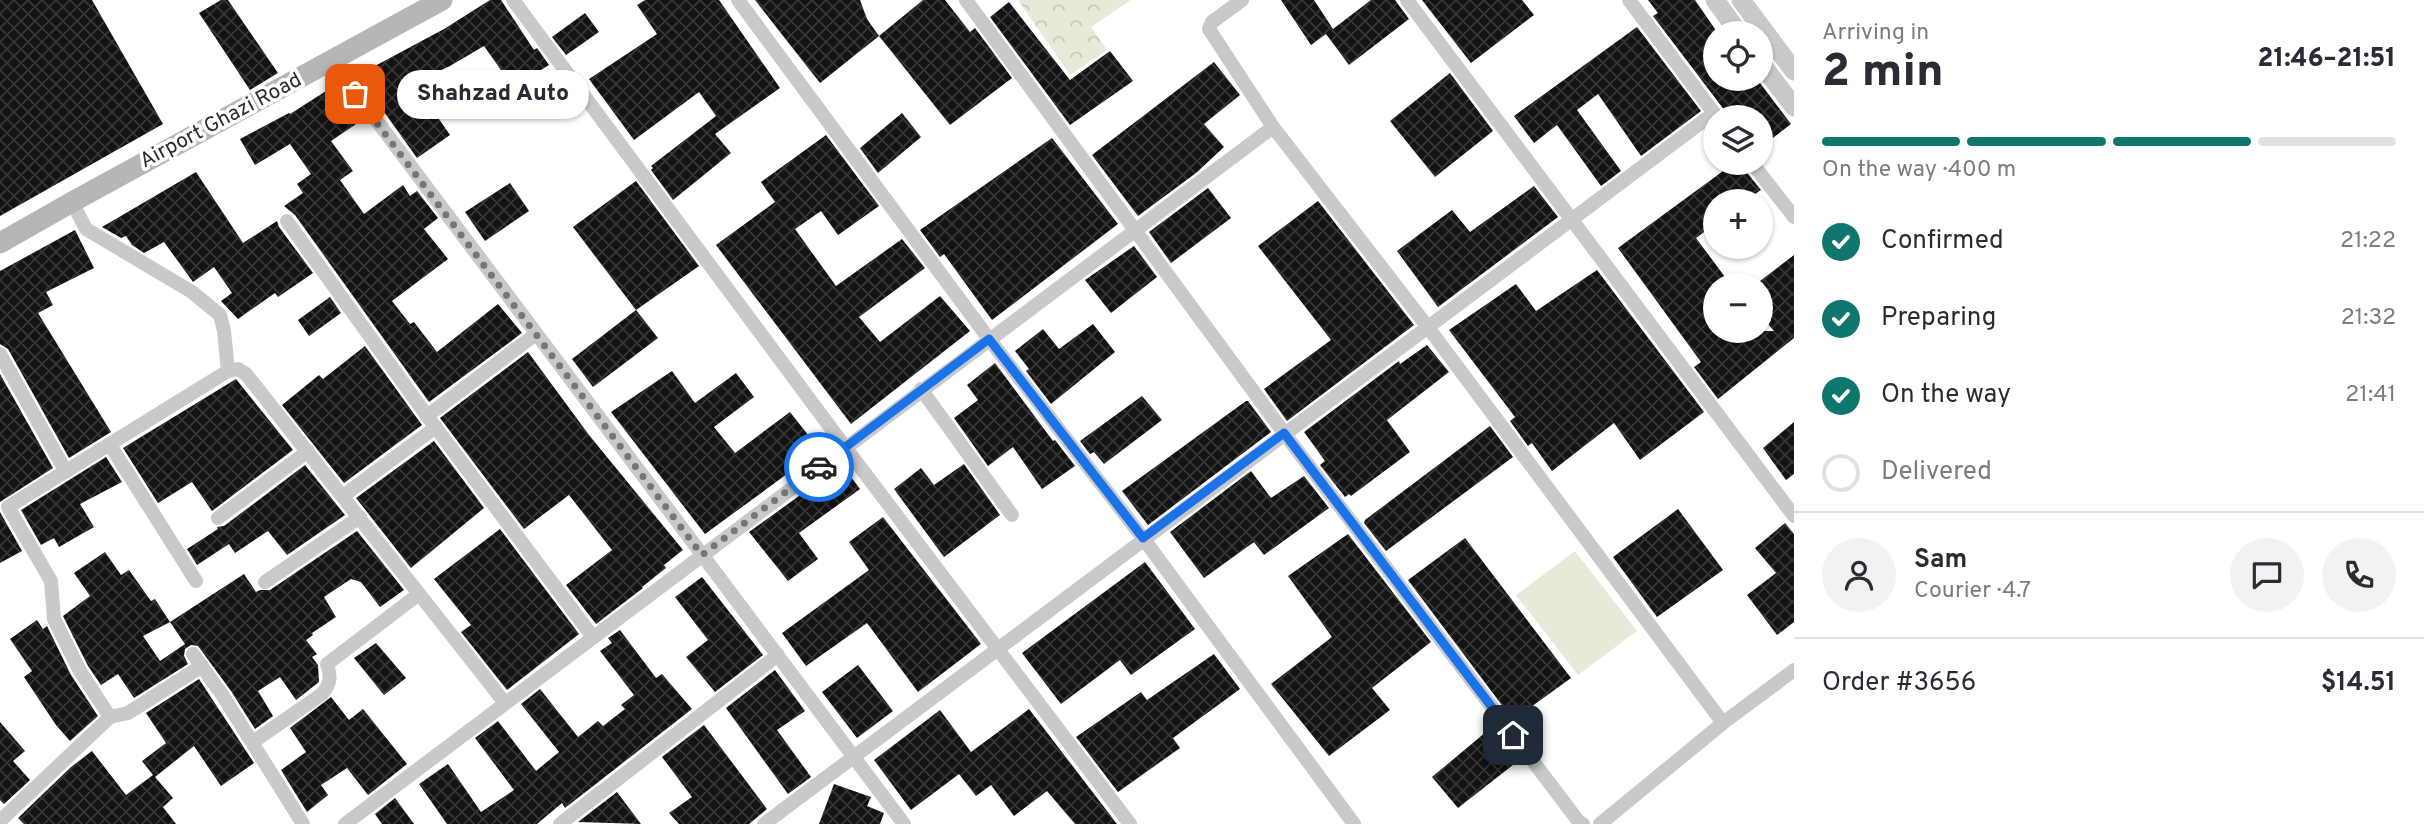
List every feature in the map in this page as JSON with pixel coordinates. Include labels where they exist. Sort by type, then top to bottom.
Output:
[{"type":"main road","name":"Airport Ghazi Road","points":[[0,243],[442,0]]},
{"type":"street","points":[[513,0],[845,447],[1130,824]]},
{"type":"street","points":[[738,0],[989,339],[1143,538],[1354,824]]},
{"type":"street","points":[[966,0],[1284,433],[1583,824]]},
{"type":"street","points":[[1242,0],[1212,22],[1209,29],[1273,127],[1427,326],[1723,723]]},
{"type":"street","points":[[1407,0],[1794,516]]},
{"type":"street","points":[[1629,0],[1708,105]]},
{"type":"street","points":[[1715,0],[1730,21]]},
{"type":"street","points":[[1741,0],[1791,62],[1773,66]]},
{"type":"street","points":[[332,61],[904,824]]},
{"type":"street","points":[[1773,79],[1794,107]]},
{"type":"street","points":[[764,824],[1427,326],[1703,125]]},
{"type":"street","points":[[345,824],[1273,127]]},
{"type":"street","points":[[1761,175],[1794,217]]},
{"type":"street","points":[[72,202],[86,229],[192,292],[219,315],[224,331],[228,371]]},
{"type":"street","points":[[287,221],[432,422],[593,637]]},
{"type":"street","points":[[343,496],[536,334]]},
{"type":"street","points":[[0,354],[66,471]]},
{"type":"street","points":[[110,717],[79,671],[54,619],[51,581],[8,507],[228,371],[238,369],[246,374],[308,451],[505,703]]},
{"type":"street","points":[[922,389],[1012,515]]},
{"type":"street","points":[[110,445],[196,581]]},
{"type":"street","points":[[218,518],[308,451]]},
{"type":"street","points":[[265,582],[360,517]]},
{"type":"street","points":[[253,742],[322,694],[329,685],[327,664],[419,594]]},
{"type":"street","points":[[560,824],[779,655]]},
{"type":"street","points":[[2,821],[110,717],[128,713],[197,660],[253,742],[303,824]]},
{"type":"street","points":[[1600,824],[1723,723],[1794,670]]},
{"type":"green space","points":[[1018,0],[1131,0],[1091,27],[1107,50],[1070,75]]},
{"type":"green space","points":[[1575,551],[1637,631],[1578,675],[1516,595]]},
{"type":"building","points":[[0,0],[92,0],[163,124],[0,216]]},
{"type":"building","points":[[221,0],[228,0],[278,73],[250,90],[199,13]]},
{"type":"building","points":[[490,0],[501,0],[534,50],[537,48],[549,65],[513,87],[484,46],[414,83],[450,135],[417,158],[360,74],[444,29]]},
{"type":"building","points":[[645,0],[719,0],[780,88],[715,134],[731,153],[673,200],[651,170],[651,166],[716,116],[699,92],[634,140],[589,79],[657,34],[637,5]]},
{"type":"building","points":[[755,0],[860,0],[867,19],[879,36],[820,83]]},
{"type":"building","points":[[923,0],[945,0],[970,32],[975,28],[1012,78],[950,125],[879,36]]},
{"type":"building","points":[[1281,0],[1314,0],[1333,29],[1371,0],[1395,0],[1409,19],[1349,65],[1326,34],[1311,45]]},
{"type":"building","points":[[1422,0],[1522,0],[1534,15],[1471,63]]},
{"type":"building","points":[[1648,0],[1695,0],[1709,21],[1703,21],[1703,82],[1653,16],[1658,13]]},
{"type":"building","points":[[1009,2],[1070,80],[1110,51],[1133,81],[1070,125],[990,17]]},
{"type":"building","points":[[585,13],[599,32],[566,55],[552,37]]},
{"type":"building","points":[[1637,27],[1701,111],[1641,156],[1598,94],[1577,110],[1621,171],[1601,186],[1557,125],[1534,143],[1514,116]]},
{"type":"building","points":[[1214,62],[1240,95],[1204,124],[1224,147],[1196,173],[1138,216],[1092,155]]},
{"type":"building","points":[[1450,73],[1493,131],[1435,177],[1390,121]]},
{"type":"building","points":[[334,86],[359,122],[331,141],[353,171],[340,180],[364,214],[403,185],[410,196],[417,191],[438,218],[424,229],[448,259],[392,301],[410,324],[414,322],[437,352],[498,304],[522,333],[429,402],[295,215],[284,206],[303,193],[297,184],[311,174],[290,144],[255,165],[240,139],[290,114]]},
{"type":"building","points":[[1710,91],[1766,91],[1791,124],[1773,138],[1773,105],[1720,105]]},
{"type":"building","points":[[902,113],[921,137],[878,173],[860,148]]},
{"type":"building","points":[[826,135],[879,206],[838,235],[821,211],[795,229],[836,286],[902,239],[925,268],[859,317],[880,342],[940,296],[970,331],[851,424],[716,245],[775,202],[761,182]]},
{"type":"building","points":[[1052,138],[1118,224],[992,320],[944,254],[940,257],[920,230]]},
{"type":"building","points":[[196,172],[243,243],[277,221],[313,273],[278,297],[275,293],[238,319],[221,301],[232,293],[214,267],[193,282],[164,242],[144,253],[132,245],[126,236],[121,238],[102,227]]},
{"type":"building","points":[[1718,175],[1749,175],[1760,189],[1703,189],[1703,233],[1696,238],[1703,247],[1703,259],[1712,259],[1722,273],[1703,273],[1703,343],[1773,343],[1773,273],[1770,273],[1794,255],[1794,338],[1718,399],[1694,367],[1701,362],[1618,248]]},
{"type":"building","points":[[636,181],[699,266],[636,310],[573,227]]},
{"type":"building","points":[[510,183],[529,211],[485,241],[465,212]]},
{"type":"building","points":[[1534,186],[1558,217],[1438,307],[1397,251],[1452,210],[1470,232]]},
{"type":"building","points":[[1208,188],[1231,218],[1171,263],[1149,232]]},
{"type":"building","points":[[1318,201],[1414,325],[1287,421],[1264,389],[1331,340],[1258,246]]},
{"type":"building","points":[[75,230],[94,268],[46,292],[53,305],[38,313],[111,432],[69,458],[8,349],[0,344],[0,271]]},
{"type":"building","points":[[1134,246],[1157,277],[1111,313],[1085,280]]},
{"type":"building","points":[[1597,270],[1704,412],[1640,460],[1614,423],[1552,471],[1532,443],[1528,446],[1510,421],[1515,417],[1449,330],[1516,284],[1536,311]]},
{"type":"building","points":[[330,297],[341,313],[309,336],[298,320]]},
{"type":"building","points":[[636,310],[658,338],[593,387],[572,359]]},
{"type":"building","points":[[1093,324],[1115,352],[1051,404],[1026,371],[1029,369],[1015,351],[1043,329],[1059,349]]},
{"type":"building","points":[[1427,345],[1449,372],[1387,420],[1410,452],[1351,496],[1349,494],[1345,497],[1320,465],[1325,461],[1304,432],[1399,361],[1400,364]]},
{"type":"building","points":[[365,346],[422,425],[344,483],[282,405],[319,375],[323,379]]},
{"type":"building","points":[[528,352],[589,435],[683,550],[664,565],[666,568],[643,588],[596,624],[566,585],[612,550],[569,495],[524,529],[440,418]]},
{"type":"building","points":[[995,363],[1075,466],[1042,489],[1013,447],[988,466],[954,418],[978,400],[967,385]]},
{"type":"building","points":[[672,371],[695,403],[736,373],[754,397],[714,427],[735,453],[790,412],[820,450],[705,534],[611,412]]},
{"type":"building","points":[[0,374],[53,468],[0,502]]},
{"type":"building","points":[[236,379],[293,450],[212,511],[192,482],[158,503],[123,448]]},
{"type":"building","points":[[1142,396],[1162,420],[1104,464],[1094,452],[1090,454],[1080,441]]},
{"type":"building","points":[[1246,401],[1271,432],[1148,525],[1122,491]]},
{"type":"building","points":[[1794,422],[1794,474],[1786,480],[1763,448]]},
{"type":"building","points":[[1490,426],[1513,457],[1386,551],[1364,523],[1365,520]]},
{"type":"building","points":[[434,441],[484,508],[411,568],[356,498]]},
{"type":"building","points":[[106,457],[122,482],[80,504],[94,527],[59,547],[54,538],[41,545],[21,510]]},
{"type":"building","points":[[964,464],[1000,515],[944,557],[894,489],[921,468],[934,485]]},
{"type":"building","points":[[305,465],[345,515],[287,555],[268,531],[235,553],[229,544],[197,565],[187,549],[218,529],[217,527],[224,526]]},
{"type":"building","points":[[842,465],[860,489],[799,533],[818,559],[788,581],[749,532]]},
{"type":"building","points":[[1251,471],[1271,498],[1304,476],[1329,508],[1264,555],[1254,542],[1204,578],[1170,532]]},
{"type":"building","points":[[1678,509],[1723,570],[1657,617],[1613,557]]},
{"type":"building","points":[[0,512],[22,551],[0,563]]},
{"type":"building","points":[[883,517],[981,644],[918,692],[867,623],[806,666],[782,633],[869,570],[849,542]]},
{"type":"building","points":[[1785,523],[1794,534],[1794,622],[1777,635],[1747,595],[1776,573],[1755,548]]},
{"type":"building","points":[[500,529],[579,634],[507,690],[461,632],[471,625],[434,579]]},
{"type":"building","points":[[357,531],[404,590],[380,607],[361,582],[351,579],[324,597],[336,617],[306,640],[317,654],[312,657],[318,665],[319,682],[296,700],[280,677],[258,691],[273,716],[255,729],[198,646],[191,645],[185,649],[184,656],[188,664],[134,698],[118,674],[101,685],[88,666],[63,616],[90,596],[74,573],[105,552],[121,575],[129,570],[151,601],[155,599],[170,622],[244,574],[256,592],[270,590]],"holes":[[[170,622],[185,644],[160,661],[143,636]]]},
{"type":"building","points":[[1348,534],[1431,642],[1372,688],[1390,710],[1329,756],[1271,684],[1332,637],[1288,576]]},
{"type":"building","points":[[1465,538],[1571,678],[1513,720],[1408,580]]},
{"type":"building","points":[[1145,562],[1195,629],[1131,675],[1120,660],[1061,704],[1022,653]]},
{"type":"building","points":[[702,577],[763,655],[715,692],[686,657],[708,640],[675,597]]},
{"type":"building","points":[[37,620],[43,629],[47,626],[71,675],[98,716],[70,741],[24,677],[32,671],[10,639]]},
{"type":"building","points":[[620,630],[656,678],[662,674],[692,709],[565,808],[562,803],[537,824],[447,824],[419,784],[448,764],[481,812],[514,790],[475,738],[498,721],[536,771],[559,752],[521,704],[540,689],[578,737],[598,721],[603,726],[625,709],[621,705],[634,695],[600,651],[612,643],[608,638]]},
{"type":"building","points":[[376,643],[406,678],[384,695],[354,658]]},
{"type":"building","points":[[1214,654],[1240,689],[1173,738],[1180,748],[1118,792],[1076,737],[1141,692],[1147,700]]},
{"type":"building","points":[[858,665],[893,711],[857,738],[822,692]]},
{"type":"building","points":[[775,670],[805,711],[777,730],[811,777],[788,794],[726,708]]},
{"type":"building","points":[[199,679],[254,763],[221,786],[194,746],[155,777],[173,798],[163,807],[176,824],[24,824],[18,818],[71,767],[92,751],[126,795],[153,775],[142,761],[166,743],[146,713]]},
{"type":"building","points":[[331,697],[349,720],[363,709],[407,764],[368,795],[347,768],[321,785],[328,795],[307,812],[281,770],[306,752],[290,728]]},
{"type":"building","points":[[1029,709],[1117,824],[1075,824],[1047,791],[1014,816],[991,785],[976,796],[959,774],[911,810],[874,760],[940,710],[971,752]]},
{"type":"building","points":[[0,722],[25,751],[13,761],[30,780],[4,804],[0,800]]},
{"type":"building","points":[[704,725],[767,809],[749,824],[679,824],[669,813],[692,797],[662,757]]},
{"type":"building","points":[[1492,727],[1518,761],[1458,808],[1432,777]]},
{"type":"building","points":[[834,784],[871,797],[867,806],[884,813],[880,824],[819,824]]},
{"type":"building","points":[[617,792],[641,824],[578,822]]},
{"type":"building","points":[[395,798],[414,824],[382,824],[375,814]]},
{"type":"way so far","points":[[355,94],[702,555],[819,467]]},
{"type":"place","name":"Shahzad Auto","points":[[355,94]]},
{"type":"route","points":[[819,467],[989,339],[1143,538],[1284,433],[1513,735]]}]
